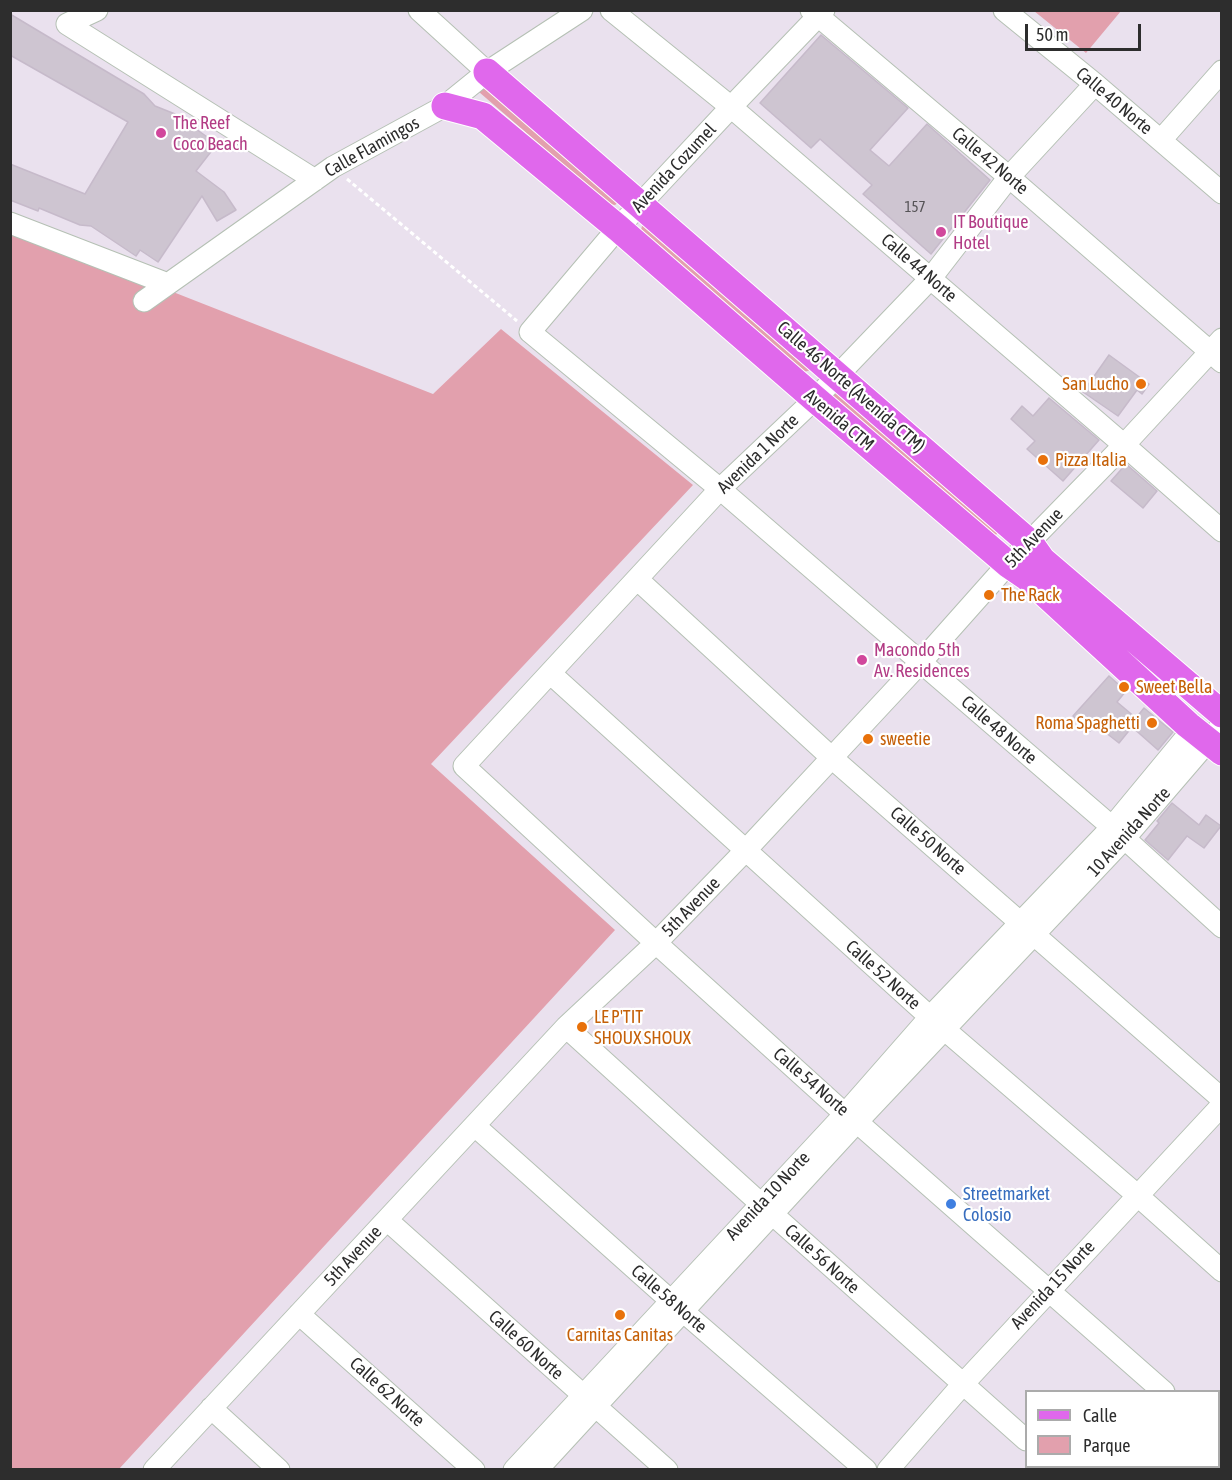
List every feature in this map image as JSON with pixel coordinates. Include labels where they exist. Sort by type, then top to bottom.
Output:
[{"type":"main road","name":"Calle 46 Norte (Avenida CTM)","points":[[487,72],[838,376],[1027,561]]},
{"type":"main road","name":"Avenida CTM","points":[[446,106],[483,116],[618,228],[815,399],[1027,561],[1213,728]]},
{"type":"street","name":"Calle Flamingos","points":[[97,10],[67,24],[315,180],[333,167],[446,106],[487,72],[582,10]]},
{"type":"street","points":[[419,10],[487,72]]},
{"type":"street","name":"Calle 44 Norte","points":[[611,10],[730,107],[931,278],[1221,531]]},
{"type":"street","name":"Calle 40 Norte","points":[[1004,10],[1095,84],[1221,193]]},
{"type":"street","name":"Avenida Cozumel","points":[[530,332],[618,228],[818,13]]},
{"type":"street","name":"Calle 42 Norte","points":[[818,13],[1009,177],[1218,351]]},
{"type":"street","points":[[1161,140],[1221,70]]},
{"type":"street","name":"Avenida 1 Norte","points":[[464,766],[720,489],[838,376],[931,278],[1009,177],[1095,84]]},
{"type":"street","points":[[144,301],[315,180]]},
{"type":"street","points":[[10,223],[168,284]]},
{"type":"street","name":"Calle 48 Norte","points":[[530,332],[720,489],[1118,833],[1221,927]]},
{"type":"street","name":"5th Avenue","points":[[154,1470],[566,1027],[656,943],[920,663],[1027,561],[1124,445],[1218,351]]},
{"type":"street","name":"Calle 50 Norte","points":[[637,579],[832,758],[1221,1099]]},
{"type":"street","name":"Calle 52 Norte","points":[[550,673],[745,851],[1221,1271]]},
{"type":"street","name":"10 Avenida Norte","points":[[1028,929],[1213,728]]},
{"type":"street","name":"Calle 54 Norte","points":[[464,766],[851,1118],[1162,1390]]},
{"type":"street","name":"Avenida 10 Norte","points":[[537,1470],[589,1402],[938,1023],[1028,929]]},
{"type":"street","name":"Calle 56 Norte","points":[[566,1027],[767,1210],[1025,1439]]},
{"type":"street","name":"Avenida 15 Norte","points":[[888,1470],[1048,1290],[1221,1105]]},
{"type":"street","name":"Calle 58 Norte","points":[[475,1126],[866,1470]]},
{"type":"street","name":"Calle 60 Norte","points":[[387,1220],[667,1470]]},
{"type":"street","name":"Calle 62 Norte","points":[[299,1314],[474,1470]]},
{"type":"street","name":"Avenida 10 Norte","points":[[514,1470],[589,1402]]},
{"type":"street","points":[[211,1408],[279,1470]]},
{"type":"path","points":[[333,167],[530,332]]},
{"type":"green space","points":[[1034,11],[1121,11],[1086,53]]},
{"type":"green space","points":[[482,85],[620,201],[615,205],[609,204],[479,92]]},
{"type":"green space","points":[[642,226],[649,226],[811,370],[804,372],[641,230]]},
{"type":"green space","points":[[10,228],[433,394],[501,329],[693,485],[431,764],[615,930],[119,1469],[11,1469]]},
{"type":"green space","points":[[837,389],[1000,529],[997,534],[992,537],[833,398],[832,395]]},
{"type":"building","name":"The Reef Coco Beach","points":[[10,14],[144,94],[155,106],[175,114],[217,144],[196,171],[224,192],[236,210],[217,221],[202,196],[158,262],[140,250],[136,256],[91,226],[80,225],[39,208],[38,211],[10,200],[10,164],[85,194],[128,122],[10,55]]},
{"type":"building","points":[[821,35],[908,108],[870,150],[889,166],[927,124],[990,180],[931,254],[863,194],[872,185],[820,139],[811,148],[760,103]]},
{"type":"building","points":[[1109,355],[1149,384],[1142,394],[1137,390],[1118,416],[1083,392]]},
{"type":"building","points":[[1049,398],[1099,440],[1063,481],[1027,449],[1035,441],[1011,419],[1022,406],[1033,416]]},
{"type":"building","points":[[1126,464],[1157,491],[1143,508],[1111,481]]},
{"type":"building","points":[[1109,676],[1126,691],[1117,702],[1136,718],[1144,708],[1173,732],[1158,750],[1132,727],[1119,743],[1096,725],[1090,731],[1073,716]]},
{"type":"building","points":[[1172,803],[1199,825],[1206,815],[1221,826],[1204,848],[1187,836],[1168,860],[1145,840]]},
{"type":"place","name":"The Reef Coco Beach","points":[[161,133]]},
{"type":"place","name":"IT Boutique Hotel","points":[[941,232]]},
{"type":"place","name":"San Lucho","points":[[1141,384]]},
{"type":"place","name":"Pizza Italia","points":[[1043,460]]},
{"type":"place","name":"The Rack","points":[[989,595]]},
{"type":"place","name":"Macondo 5th Av. Residences","points":[[862,660]]},
{"type":"place","name":"Sweet Bella","points":[[1124,687]]},
{"type":"place","name":"Roma Spaghetti","points":[[1152,723]]},
{"type":"place","name":"sweetie","points":[[868,739]]},
{"type":"place","name":"LE P'TIT SHOUX SHOUX","points":[[582,1027]]},
{"type":"place","name":"Streetmarket Colosio","points":[[951,1204]]},
{"type":"place","name":"Carnitas Canitas","points":[[620,1315]]}]
